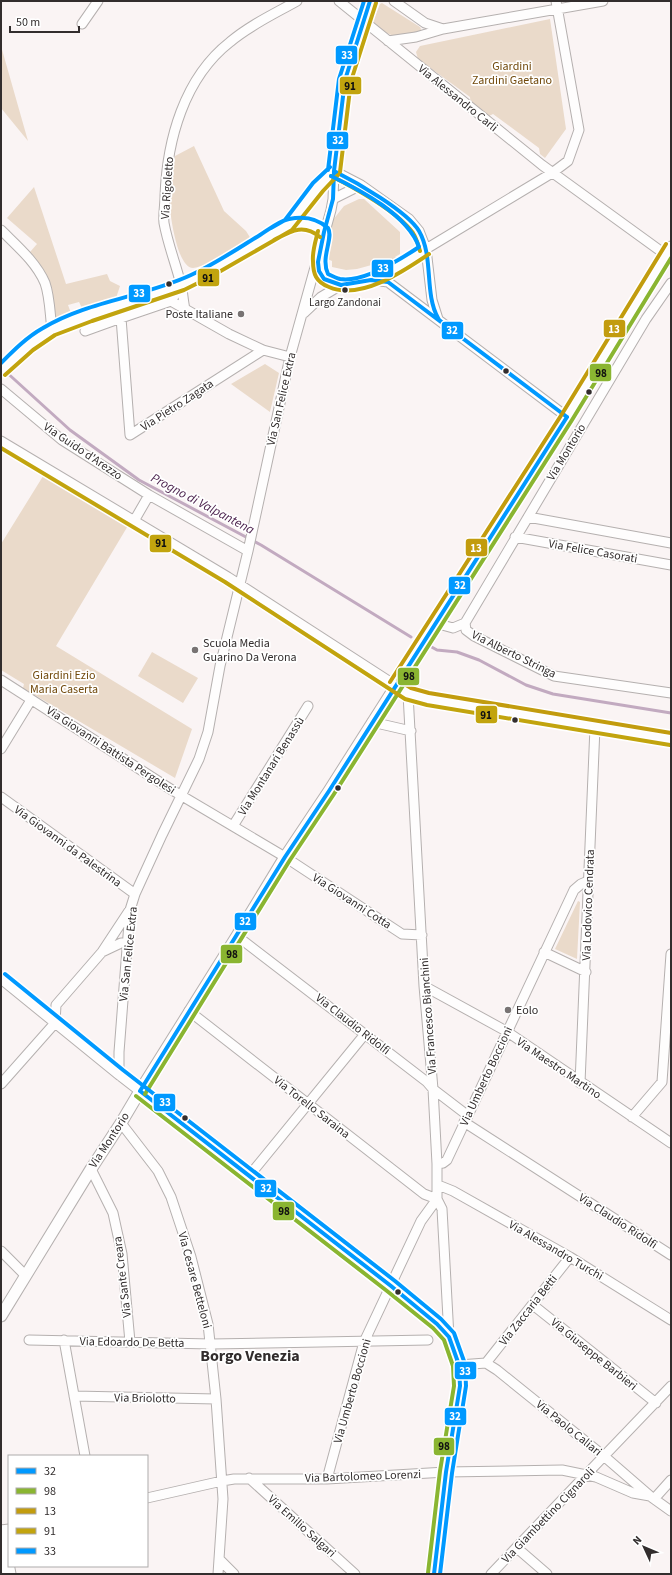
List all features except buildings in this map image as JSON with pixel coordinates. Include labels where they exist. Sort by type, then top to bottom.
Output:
[{"type":"main road","points":[[1,1531],[2,1549],[9,1574]]},
{"type":"street","points":[[82,24],[98,1]]},
{"type":"street","name":"Via Rigoletto","points":[[181,285],[168,246],[164,221],[166,170],[173,135],[181,112],[194,85],[211,60],[229,42],[253,25],[297,1]]},
{"type":"street","name":"Via Alessandro Carli","points":[[339,1],[552,173],[668,251]]},
{"type":"street","name":"Via San Felice Extra","points":[[119,1074],[119,1052],[130,910],[135,894],[180,795],[199,759],[208,732],[220,666],[248,550],[290,357],[318,262],[324,232],[334,199],[334,171],[345,80],[370,1]]},
{"type":"street","points":[[394,1],[425,23],[443,29]]},
{"type":"street","points":[[388,41],[416,37],[443,29],[557,5],[603,1]]},
{"type":"street","points":[[303,314],[321,297],[341,285],[371,280],[405,264],[426,249],[552,173],[568,161],[579,130],[557,5]]},
{"type":"street","points":[[289,225],[318,187],[334,171],[360,185],[409,219],[419,231],[426,249],[432,300],[438,319]]},
{"type":"street","points":[[334,199],[360,185]]},
{"type":"street","points":[[1,371],[29,345],[52,330],[90,315],[181,285],[209,271],[289,225],[304,223],[318,226],[324,232]]},
{"type":"street","points":[[1,230],[18,246],[39,270],[45,285],[52,330]]},
{"type":"street","name":"Via Montorio","points":[[1,1316],[25,1275],[237,936],[284,857],[329,791],[421,644],[567,417],[668,251]]},
{"type":"street","points":[[318,262],[319,271],[324,279],[341,285]]},
{"type":"street","points":[[371,280],[388,282],[567,417]]},
{"type":"street","name":"Via Montorio","points":[[465,623],[646,319],[671,283]]},
{"type":"street","points":[[85,331],[171,301],[181,285]]},
{"type":"street","points":[[181,285],[185,308]]},
{"type":"street","points":[[171,301],[229,334],[262,350],[290,357]]},
{"type":"street","name":"Via Pietro Zagata","points":[[121,318],[130,435],[262,350]]},
{"type":"street","name":"Via Guido d'Arezzo","points":[[1,389],[62,440],[149,495],[248,550]]},
{"type":"street","points":[[1,441],[134,520],[239,585],[408,694],[428,700],[671,739]]},
{"type":"street","points":[[134,520],[149,495]]},
{"type":"street","name":"Via Felice Casorati","points":[[528,517],[671,543]]},
{"type":"street","name":"Via Felice Casorati","points":[[515,537],[671,565]]},
{"type":"street","name":"Via Alberto Stringa","points":[[435,624],[453,628],[465,623],[466,630],[474,636],[554,676],[671,693]]},
{"type":"street","name":"Via Giovanni Battista Pergolesi","points":[[1,680],[180,795]]},
{"type":"street","name":"Via Francesco Bianchini","points":[[408,694],[424,986],[433,1089],[438,1185],[437,1198],[442,1209],[449,1337]]},
{"type":"street","points":[[1,749],[31,700]]},
{"type":"street","name":"Via Montanari Benassù","points":[[233,826],[308,706]]},
{"type":"street","points":[[372,722],[410,731]]},
{"type":"street","name":"Via Lodovico Cendrata","points":[[580,1083],[586,972],[588,881],[595,727]]},
{"type":"street","points":[[180,795],[284,857]]},
{"type":"street","name":"Via Giovanni da Palestrina","points":[[1,797],[135,894]]},
{"type":"street","name":"Via Giovanni Cotta","points":[[284,857],[402,934],[422,935]]},
{"type":"street","name":"Via Umberto Boccioni","points":[[437,1164],[447,1160],[506,1031],[574,890],[581,884],[588,881]]},
{"type":"street","points":[[1,1084],[55,1023],[56,1005],[102,952],[130,910]]},
{"type":"street","name":"Via Claudio Ridolfi","points":[[237,936],[427,1082],[466,1119],[670,1252]]},
{"type":"street","points":[[102,952],[121,943],[127,943]]},
{"type":"street","points":[[544,952],[586,972]]},
{"type":"street","points":[[632,1117],[662,1082],[671,975],[671,954]]},
{"type":"street","points":[[1,979],[140,1091],[391,1286],[437,1324],[449,1337],[459,1365],[460,1386],[446,1472],[434,1574]]},
{"type":"street","name":"Via Maestro Martino","points":[[424,986],[506,1031],[580,1083],[671,1143]]},
{"type":"street","name":"Via Torello Saraina","points":[[189,1011],[424,1194],[437,1198]]},
{"type":"street","points":[[249,1176],[365,1034]]},
{"type":"street","name":"Via Cesare Betteloni","points":[[121,1123],[158,1172],[171,1197],[208,1324],[216,1399],[223,1499],[218,1574]]},
{"type":"street","name":"Via Sante Creara","points":[[91,1169],[113,1213],[122,1254],[130,1342]]},
{"type":"street","name":"Via Alessandro Turchi","points":[[438,1185],[453,1191],[570,1257],[671,1320]]},
{"type":"street","name":"Via Umberto Boccioni","points":[[327,1479],[364,1342],[421,1221],[437,1198]]},
{"type":"street","points":[[1,1251],[25,1275]]},
{"type":"street","name":"Via Zaccaria Betti","points":[[486,1363],[570,1257]]},
{"type":"street","name":"Via Giuseppe Barbieri","points":[[533,1305],[656,1403]]},
{"type":"street","name":"Via Edoardo De Betta","points":[[29,1340],[211,1344],[428,1340]]},
{"type":"street","points":[[64,1340],[85,1455]]},
{"type":"street","points":[[459,1365],[486,1363]]},
{"type":"street","name":"Via Paolo Caliari","points":[[486,1363],[671,1511]]},
{"type":"street","name":"Via Giambettino Cignaroli","points":[[491,1574],[605,1457],[671,1386]]},
{"type":"street","name":"Via Briolotto","points":[[74,1396],[216,1399]]},
{"type":"street","name":"Via Bartolomeo Lorenzi","points":[[148,1498],[222,1481],[249,1478],[327,1479],[446,1472],[562,1470],[587,1475],[633,1492],[652,1497]]},
{"type":"street","name":"Via Emilio Salgari","points":[[249,1478],[355,1574]]},
{"type":"street","points":[[652,1497],[671,1480]]},
{"type":"street","points":[[517,1548],[547,1574]]},
{"type":"street","points":[[219,1559],[234,1574]]},
{"type":"green space","points":[[382,3],[420,27],[420,32],[396,36],[386,33],[374,24],[373,21],[380,4]]},
{"type":"green space","name":"Giardini Zardini Gaetano","points":[[550,19],[566,129],[545,158],[540,154],[539,148],[493,114],[487,117],[471,107],[470,97],[425,64],[422,65],[416,52],[420,46]]},
{"type":"green space","points":[[1,46],[28,141],[1,108]]},
{"type":"green space","points":[[194,146],[224,211],[246,231],[251,239],[206,264],[193,268],[188,266],[179,252],[172,222],[170,202],[175,156]]},
{"type":"green space","points":[[34,187],[66,284],[107,274],[110,281],[120,286],[115,301],[84,312],[79,302],[68,305],[72,316],[57,323],[46,278],[30,252],[37,244],[7,218]]},
{"type":"green space","points":[[359,199],[364,199],[400,232],[400,254],[395,257],[397,258],[357,269],[346,270],[332,267],[332,261],[321,256],[332,221],[344,206]]},
{"type":"green space","points":[[265,364],[279,373],[270,412],[231,384]]},
{"type":"green space","name":"Giardini Ezio Maria Caserta","points":[[45,473],[129,524],[56,646],[192,729],[175,778],[23,688],[24,684],[1,670],[1,544]]},
{"type":"green space","points":[[152,652],[198,678],[183,703],[138,676]]},
{"type":"green space","points":[[578,901],[580,902],[577,959],[555,949]]},
{"type":"waterway","name":"Progno di Valpantena","points":[[4,370],[70,430],[139,480],[261,545],[411,637]]},
{"type":"waterway","name":"Progno di Valpantena","points":[[428,645],[437,650],[457,652],[479,660],[526,685],[553,694],[671,713]]},
{"type":"transit line","name":"33","points":[[328,170],[339,79],[364,1]]},
{"type":"transit line","name":"32","points":[[370,1],[345,80],[334,171],[333,199],[318,262],[319,271],[324,279],[341,285],[371,280],[388,282],[567,417]]},
{"type":"transit line","name":"91","points":[[340,172],[351,81],[376,3]]},
{"type":"transit line","name":"33","points":[[271,228],[285,220],[313,183],[330,167]]},
{"type":"transit line","name":"32","points":[[334,171],[355,182],[393,206],[413,223],[419,231],[424,241],[428,263],[431,298],[439,319],[447,326]]},
{"type":"transit line","name":"91","points":[[5,375],[33,350],[55,335],[184,290],[212,276],[292,230],[323,191],[338,175]]},
{"type":"transit line","name":"91","points":[[331,176],[364,194],[397,217],[413,233],[420,251]]},
{"type":"transit line","name":"33","points":[[1,363],[32,335],[60,319],[78,311],[154,289],[191,275],[209,266],[285,220],[299,218],[310,219],[315,220],[328,228],[329,237],[325,261],[326,268],[328,274],[340,279],[349,279],[370,274],[402,258],[419,247],[405,224],[394,214],[369,196],[331,176]]},
{"type":"transit line","name":"91","points":[[274,240],[292,231],[302,229],[308,230],[320,237]]},
{"type":"transit line","name":"91","points":[[318,231],[313,253],[313,266],[316,277],[321,283],[341,290],[354,290],[381,282],[395,276],[429,254]]},
{"type":"transit line","name":"13","points":[[390,682],[562,414],[666,244]]},
{"type":"transit line","name":"98","points":[[145,1094],[290,860],[334,794],[572,420],[671,258]]},
{"type":"transit line","name":"32","points":[[140,1091],[285,857],[329,791],[567,417]]},
{"type":"transit line","name":"91","points":[[1,448],[225,582],[405,699],[427,705],[670,745]]},
{"type":"transit line","name":"13","points":[[398,680],[411,688],[429,693],[671,733]]},
{"type":"transit line","name":"33","points":[[5,974],[123,1070],[395,1281],[441,1319],[454,1333],[465,1364],[466,1386],[452,1473],[440,1574]]},
{"type":"transit line","name":"32","points":[[140,1091],[391,1286],[437,1324],[449,1337],[459,1365],[460,1386],[446,1472],[434,1574]]},
{"type":"transit line","name":"98","points":[[136,1096],[387,1291],[433,1328],[444,1340],[453,1366],[454,1386],[440,1471],[428,1573]]},
{"type":"place","name":"Largo Zandonai","points":[[345,290]]},
{"type":"place","name":"Poste Italiane","points":[[241,314]]},
{"type":"place","name":"Scuola Media Guarino Da Verona","points":[[195,650]]},
{"type":"place","name":"Eolo","points":[[508,1010]]},
{"type":"district","name":"Borgo Venezia","points":[[250,1355]]}]
